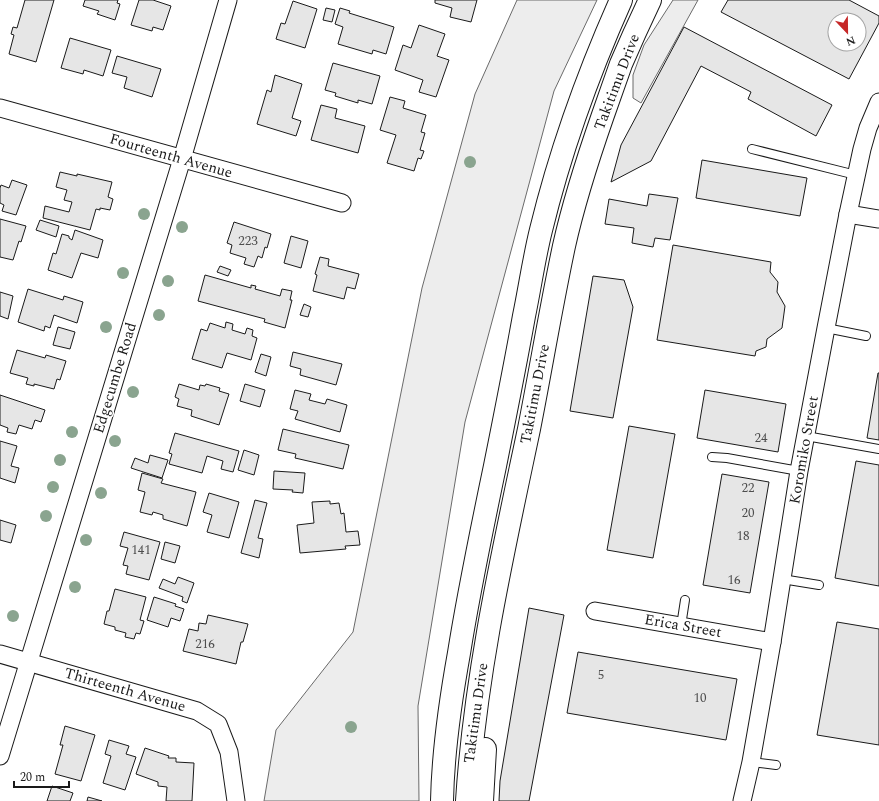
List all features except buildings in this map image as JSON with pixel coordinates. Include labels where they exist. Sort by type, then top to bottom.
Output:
[{"type":"highway","name":"Takitimu Drive","points":[[442,801],[446,735],[466,612],[513,378],[540,232],[553,184],[572,126],[599,52],[621,0]]},
{"type":"highway","name":"Takitimu Drive","points":[[467,801],[477,698],[495,592],[564,244],[592,146],[621,64],[650,0]]},
{"type":"highway","points":[[482,801],[495,592]]},
{"type":"street","name":"Edgecumbe Road","points":[[0,756],[182,159],[228,0]]},
{"type":"street","name":"Koromiko Street","points":[[742,801],[751,762],[772,642],[799,471],[848,214],[868,128],[879,102]]},
{"type":"street","name":"Fourteenth Avenue","points":[[0,108],[342,203]]},
{"type":"street","points":[[848,214],[879,219]]},
{"type":"street","name":"Erica Street","points":[[595,611],[772,642]]},
{"type":"street","name":"Thirteenth Avenue","points":[[0,654],[197,711],[218,724],[229,752],[236,801]]},
{"type":"lane","points":[[752,149],[856,175]]},
{"type":"lane","points":[[826,328],[866,336]]},
{"type":"lane","points":[[806,436],[879,449]]},
{"type":"lane","points":[[712,457],[727,458],[799,471]]},
{"type":"lane","points":[[782,579],[819,585]]},
{"type":"lane","points":[[681,626],[685,600]]},
{"type":"lane","points":[[751,762],[776,764]]},
{"type":"shaded area","points":[[517,0],[597,0],[554,91],[465,422],[418,706],[419,801],[264,801],[276,730],[353,632],[422,288],[475,94]]},
{"type":"shaded area","points":[[673,0],[698,0],[641,103],[633,98],[633,75],[644,45]]}]
